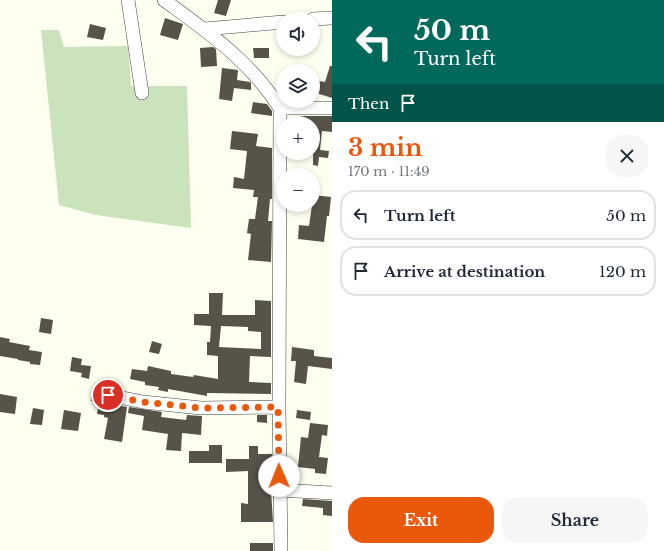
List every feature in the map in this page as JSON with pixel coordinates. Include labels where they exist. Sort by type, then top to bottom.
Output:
[{"type":"street","points":[[128,0],[142,93]]},
{"type":"street","points":[[164,0],[239,57],[267,88],[276,102]]},
{"type":"street","points":[[320,19],[332,18]]},
{"type":"street","points":[[204,29],[276,23]]},
{"type":"street","points":[[280,108],[278,407],[281,551]]},
{"type":"street","points":[[320,108],[332,108]]},
{"type":"street","points":[[108,395],[143,402],[201,408],[278,407]]},
{"type":"street","points":[[279,490],[332,493]]},
{"type":"green space","points":[[41,30],[59,30],[64,47],[128,46],[131,86],[187,86],[191,228],[96,215],[59,205]]},
{"type":"building","points":[[218,0],[231,0],[226,16],[214,13]]},
{"type":"building","points":[[165,18],[183,24],[178,40],[160,35]]},
{"type":"building","points":[[90,24],[106,28],[103,40],[87,37]]},
{"type":"building","points":[[213,47],[216,49],[217,66],[201,67],[200,48]]},
{"type":"building","points":[[253,48],[269,48],[269,58],[254,58]]},
{"type":"building","points":[[330,66],[332,66],[332,98],[320,94],[320,81],[325,82]]},
{"type":"building","points":[[222,68],[238,70],[237,80],[250,82],[251,90],[234,88],[232,101],[219,99]]},
{"type":"building","points":[[253,102],[267,104],[272,111],[272,116],[251,113]]},
{"type":"building","points":[[320,116],[332,116],[332,132],[322,131],[320,150]]},
{"type":"building","points":[[232,131],[258,134],[256,146],[272,148],[272,199],[270,199],[268,221],[272,221],[271,262],[248,260],[251,234],[247,233],[249,219],[255,219],[258,197],[253,197],[254,190],[233,188],[234,177],[244,179],[247,151],[230,149]]},
{"type":"building","points":[[320,150],[329,151],[328,158],[320,157]]},
{"type":"building","points":[[313,160],[319,160],[318,166],[313,165]]},
{"type":"building","points":[[320,196],[331,197],[324,242],[298,239],[299,225],[309,226],[311,212],[320,212]]},
{"type":"building","points":[[209,293],[223,293],[222,315],[255,315],[255,300],[271,301],[271,357],[250,356],[249,382],[271,383],[271,394],[207,393],[207,396],[168,389],[168,392],[158,390],[159,387],[145,385],[145,382],[130,379],[132,369],[147,371],[148,366],[171,371],[171,374],[193,377],[194,375],[218,379],[218,356],[207,355],[207,342],[210,342],[211,326],[194,325],[194,314],[209,314]],"holes":[[[221,326],[248,327],[248,331],[261,332],[261,349],[219,347]]]},
{"type":"building","points":[[41,318],[53,320],[51,334],[39,332]]},
{"type":"building","points":[[0,337],[10,339],[9,342],[30,346],[29,350],[42,352],[40,365],[30,364],[30,362],[0,356]]},
{"type":"building","points":[[152,341],[162,344],[159,354],[149,352]]},
{"type":"building","points":[[292,347],[314,350],[314,356],[332,358],[332,369],[308,366],[306,384],[294,382],[296,361],[291,361]]},
{"type":"building","points":[[72,357],[82,359],[81,365],[91,366],[89,379],[81,377],[82,373],[70,371]]},
{"type":"building","points":[[92,392],[100,393],[100,402],[91,401]]},
{"type":"building","points":[[0,394],[17,397],[15,414],[0,412]]},
{"type":"building","points":[[99,402],[127,407],[122,442],[104,439],[108,418],[104,417],[104,415],[97,414]]},
{"type":"building","points":[[129,407],[162,412],[161,417],[186,420],[187,415],[202,416],[201,435],[182,433],[181,451],[166,450],[168,434],[142,430],[144,416],[128,413]]},
{"type":"building","points":[[33,408],[44,410],[42,425],[30,424]]},
{"type":"building","points":[[64,410],[81,413],[78,431],[61,429]]},
{"type":"building","points":[[297,410],[311,412],[310,420],[296,418]]},
{"type":"building","points":[[257,415],[267,415],[267,423],[257,422]]},
{"type":"building","points":[[310,423],[328,425],[327,436],[322,435],[319,457],[328,458],[326,474],[315,473],[315,469],[298,467],[301,437],[308,438]]},
{"type":"building","points":[[209,445],[222,445],[222,463],[189,463],[189,451],[209,451]]},
{"type":"building","points":[[249,446],[258,446],[258,454],[272,454],[271,490],[273,522],[241,522],[241,503],[248,504],[248,471],[226,472],[226,459],[249,459]]},
{"type":"building","points":[[303,499],[332,501],[332,516],[323,515],[323,508],[302,506]]},
{"type":"building","points":[[250,543],[273,543],[273,551],[250,551]]},
{"type":"route","points":[[108,395],[143,402],[201,408],[278,407],[279,476]]}]
